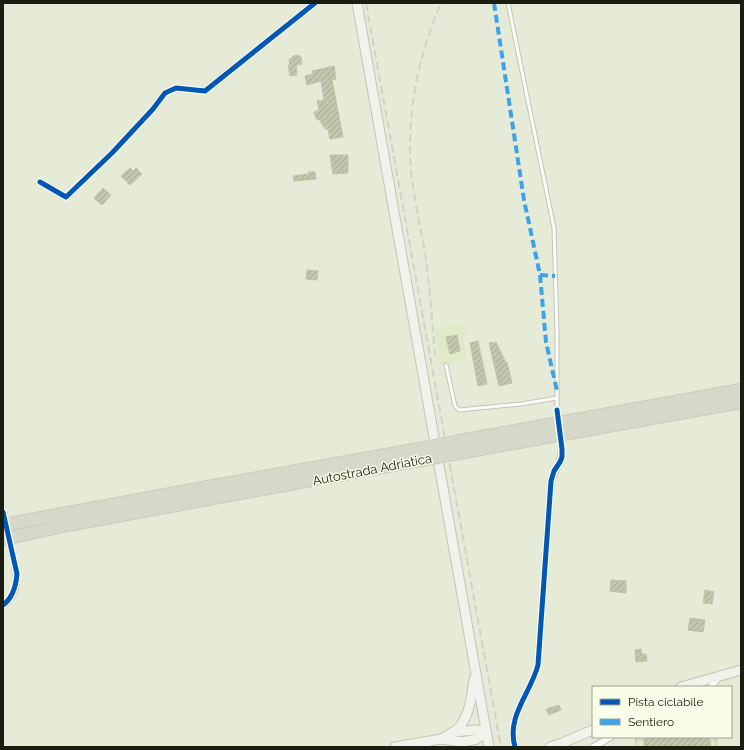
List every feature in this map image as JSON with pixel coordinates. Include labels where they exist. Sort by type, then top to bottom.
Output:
[{"type":"highway","name":"Autostrada Adriatica","points":[[7,542],[74,524],[420,455],[459,441],[741,390]]},
{"type":"highway","name":"Autostrada Adriatica","points":[[3,517],[420,455],[464,452],[741,402]]},
{"type":"main road","points":[[356,3],[489,747]]},
{"type":"main road","points":[[395,747],[440,739],[454,732],[461,725],[471,702],[475,670]]},
{"type":"main road","points":[[684,686],[741,670]]},
{"type":"main road","points":[[454,732],[475,730],[486,732]]},
{"type":"main road","points":[[550,747],[592,730]]},
{"type":"main road","points":[[440,739],[465,745],[477,739],[486,732]]},
{"type":"street","points":[[40,182],[66,197],[112,153],[153,110],[165,93],[176,88],[205,91],[315,3]]},
{"type":"street","points":[[515,747],[514,734],[516,716],[535,676],[538,665],[551,481],[554,471],[560,462],[562,449]]},
{"type":"street","points":[[3,605],[8,602],[16,584],[17,574],[7,542]]},
{"type":"street","points":[[712,686],[720,675]]},
{"type":"street","points":[[593,747],[609,738]]},
{"type":"lane","points":[[508,3],[554,228],[557,331],[557,410]]},
{"type":"lane","points":[[446,365],[455,406],[459,410],[521,404],[557,398]]},
{"type":"shaded area","points":[[464,322],[468,337],[463,337],[467,361],[440,365],[435,329]]},
{"type":"shaded area","points":[[633,738],[718,738],[720,747],[636,747],[635,740]]},
{"type":"building","points":[[298,55],[301,57],[302,64],[296,65],[297,75],[290,76],[288,65],[290,65],[289,59]]},
{"type":"building","points":[[334,66],[336,79],[332,80],[343,137],[330,139],[328,129],[325,129],[319,119],[317,120],[314,112],[319,110],[317,101],[324,100],[321,81],[307,85],[305,76],[313,74],[312,71]]},
{"type":"building","points":[[330,155],[348,155],[348,173],[333,174]]},
{"type":"building","points":[[130,168],[133,171],[136,168],[142,174],[130,185],[121,176]]},
{"type":"building","points":[[308,172],[315,172],[316,179],[294,181],[293,176],[309,174]]},
{"type":"building","points":[[103,188],[111,195],[102,205],[94,198]]},
{"type":"building","points":[[307,270],[318,271],[317,280],[306,279]]},
{"type":"building","points":[[457,335],[460,351],[450,354],[446,337]]},
{"type":"building","points":[[478,341],[487,384],[478,386],[470,343]]},
{"type":"building","points":[[496,342],[506,363],[507,362],[512,383],[499,386],[489,343]]},
{"type":"building","points":[[611,580],[626,581],[626,593],[610,591]]},
{"type":"building","points":[[705,590],[714,592],[712,604],[703,603]]},
{"type":"building","points":[[690,618],[705,620],[703,632],[688,630]]},
{"type":"building","points":[[641,649],[642,654],[646,654],[647,661],[636,662],[635,650]]},
{"type":"building","points":[[559,705],[561,710],[549,715],[546,709]]},
{"type":"building","points":[[644,738],[709,738],[711,747],[645,747]]},
{"type":"tunnel","points":[[557,410],[558,424]]},
{"type":"tunnel","points":[[560,433],[562,449]]},
{"type":"railway","points":[[366,3],[501,747]]},
{"type":"railway","points":[[435,356],[427,266],[413,187],[410,148],[412,110],[418,74],[422,56],[441,3]]},
{"type":"marked path","points":[[494,3],[524,200],[540,275],[546,342],[557,391]]},
{"type":"marked path","points":[[540,275],[555,276]]},
{"type":"cycle path","points":[[40,182],[66,197],[112,153],[153,109],[165,93],[176,88],[205,91],[315,3]]},
{"type":"cycle path","points":[[515,747],[513,736],[516,715],[535,675],[538,665],[551,481],[554,471],[562,457],[557,410]]},
{"type":"cycle path","points":[[3,512],[17,574],[13,591],[9,599],[3,605]]}]
